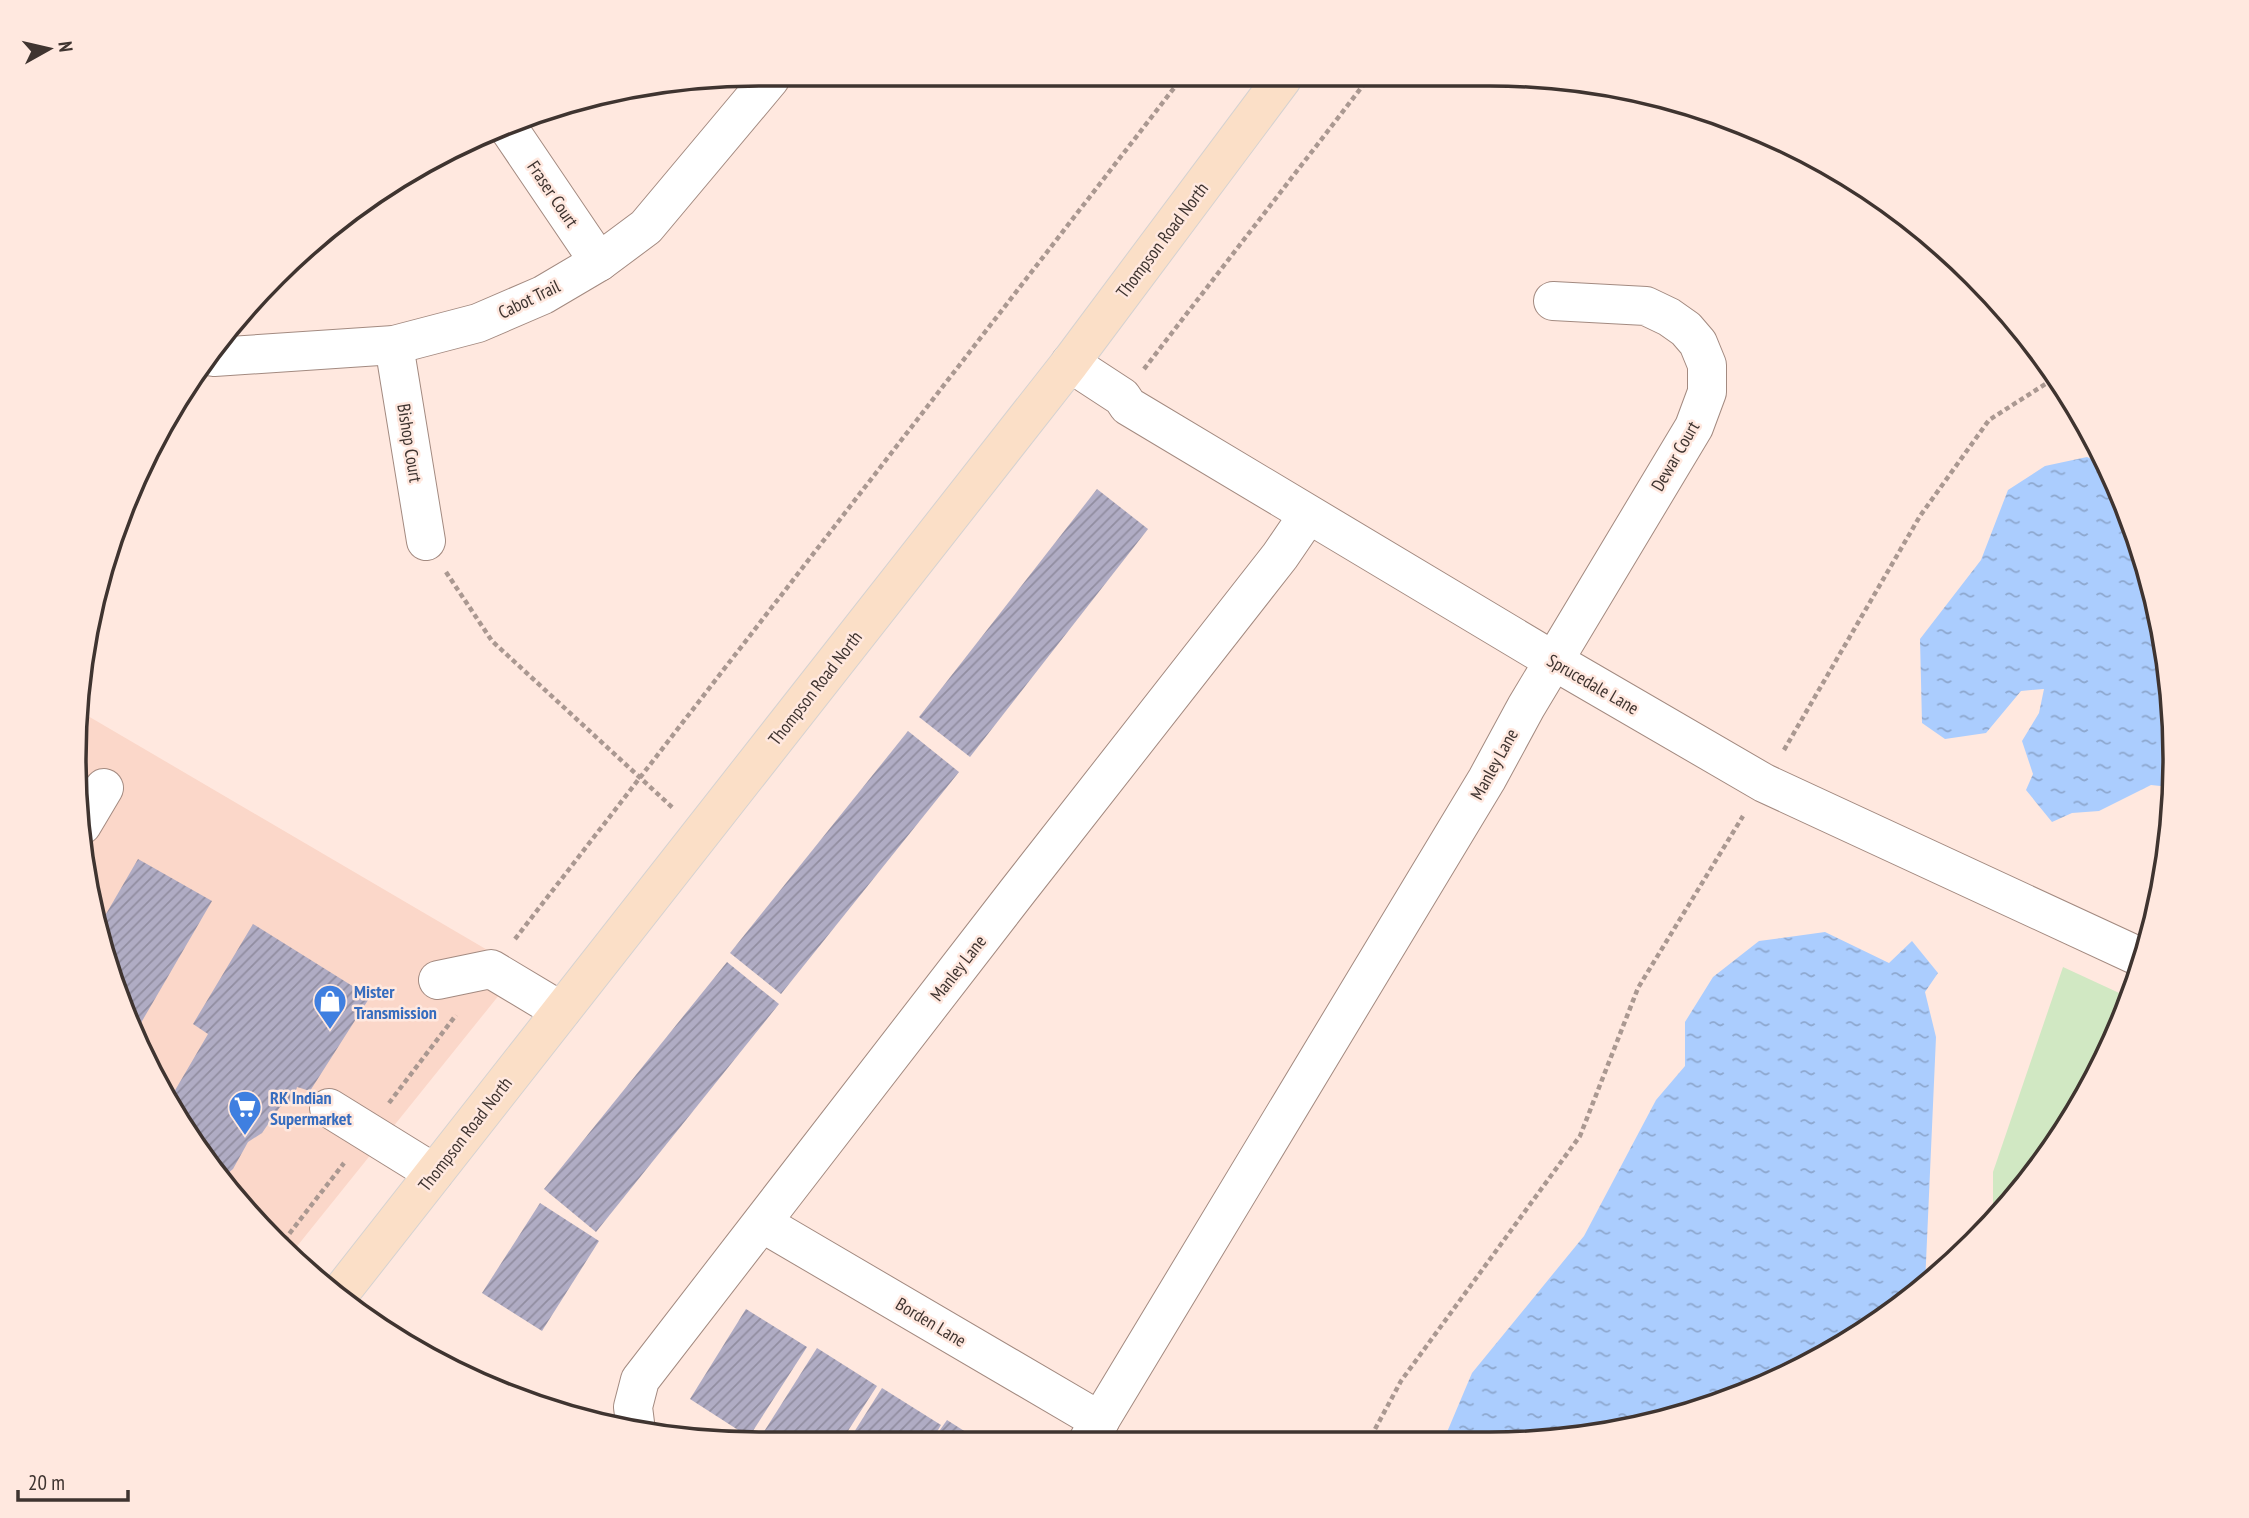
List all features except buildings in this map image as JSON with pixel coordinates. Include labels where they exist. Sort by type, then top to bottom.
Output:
[{"type":"main road","name":"Thompson Road North","points":[[344,1289],[1070,363],[1277,86]]},
{"type":"street","name":"Cabot Trail","points":[[219,357],[394,345],[478,323],[542,295],[599,261],[646,227],[764,86]]},
{"type":"street","name":"Fraser Court","points":[[512,133],[599,261]]},
{"type":"street","name":"Dewar Court","points":[[1553,301],[1646,306],[1686,329],[1698,343],[1707,365],[1707,392],[1694,427],[1554,661]]},
{"type":"street","name":"Bishop Court","points":[[394,345],[425,541]]},
{"type":"street","name":"Sprucedale Lane","points":[[1070,363],[1122,397],[1128,406],[1308,515],[1764,783],[2134,954]]},
{"type":"street","name":"Manley Lane","points":[[635,1420],[633,1407],[640,1380],[1280,556],[1308,515]]},
{"type":"street","name":"Manley Lane","points":[[1093,1431],[1487,779],[1554,661]]},
{"type":"street","points":[[88,814],[104,788]]},
{"type":"street","points":[[438,980],[491,969],[561,1011]]},
{"type":"street","points":[[329,1108],[434,1173]]},
{"type":"street","name":"Borden Lane","points":[[762,1223],[1093,1431]]},
{"type":"path","points":[[286,1238],[1176,86]]},
{"type":"path","points":[[1122,397],[1363,86]]},
{"type":"path","points":[[1784,750],[1920,516],[1989,420],[2048,382]]},
{"type":"path","points":[[425,541],[492,640],[701,834]]},
{"type":"path","points":[[1374,1432],[1402,1381],[1580,1136],[1638,988],[1743,816]]},
{"type":"shaded area","points":[[87,715],[520,969],[296,1247],[253,1203],[199,1133],[155,1057],[137,1017],[121,975],[99,890],[87,803]]},
{"type":"green space","points":[[2063,967],[2121,994],[2094,1057],[2073,1096],[2024,1169],[1993,1206],[1993,1172]]},
{"type":"water","points":[[2087,457],[2094,460],[2112,501],[2128,543],[2150,628],[2162,715],[2163,759],[2162,786],[2151,785],[2099,811],[2072,813],[2052,822],[2026,790],[2033,774],[2022,741],[2039,713],[2044,689],[2021,691],[1986,733],[1945,739],[1922,723],[1920,639],[1981,560],[2008,490],[2045,466]]},
{"type":"water","points":[[1825,932],[1889,963],[1912,941],[1938,973],[1925,992],[1936,1037],[1926,1272],[1864,1319],[1827,1342],[1788,1363],[1706,1397],[1621,1419],[1578,1426],[1534,1431],[1447,1432],[1472,1373],[1584,1236],[1656,1100],[1685,1066],[1685,1022],[1713,977],[1759,941]]},
{"type":"place","name":"Mister Transmission","points":[[330,1031]]},
{"type":"place","name":"RK Indian Supermarket","points":[[245,1137]]}]
